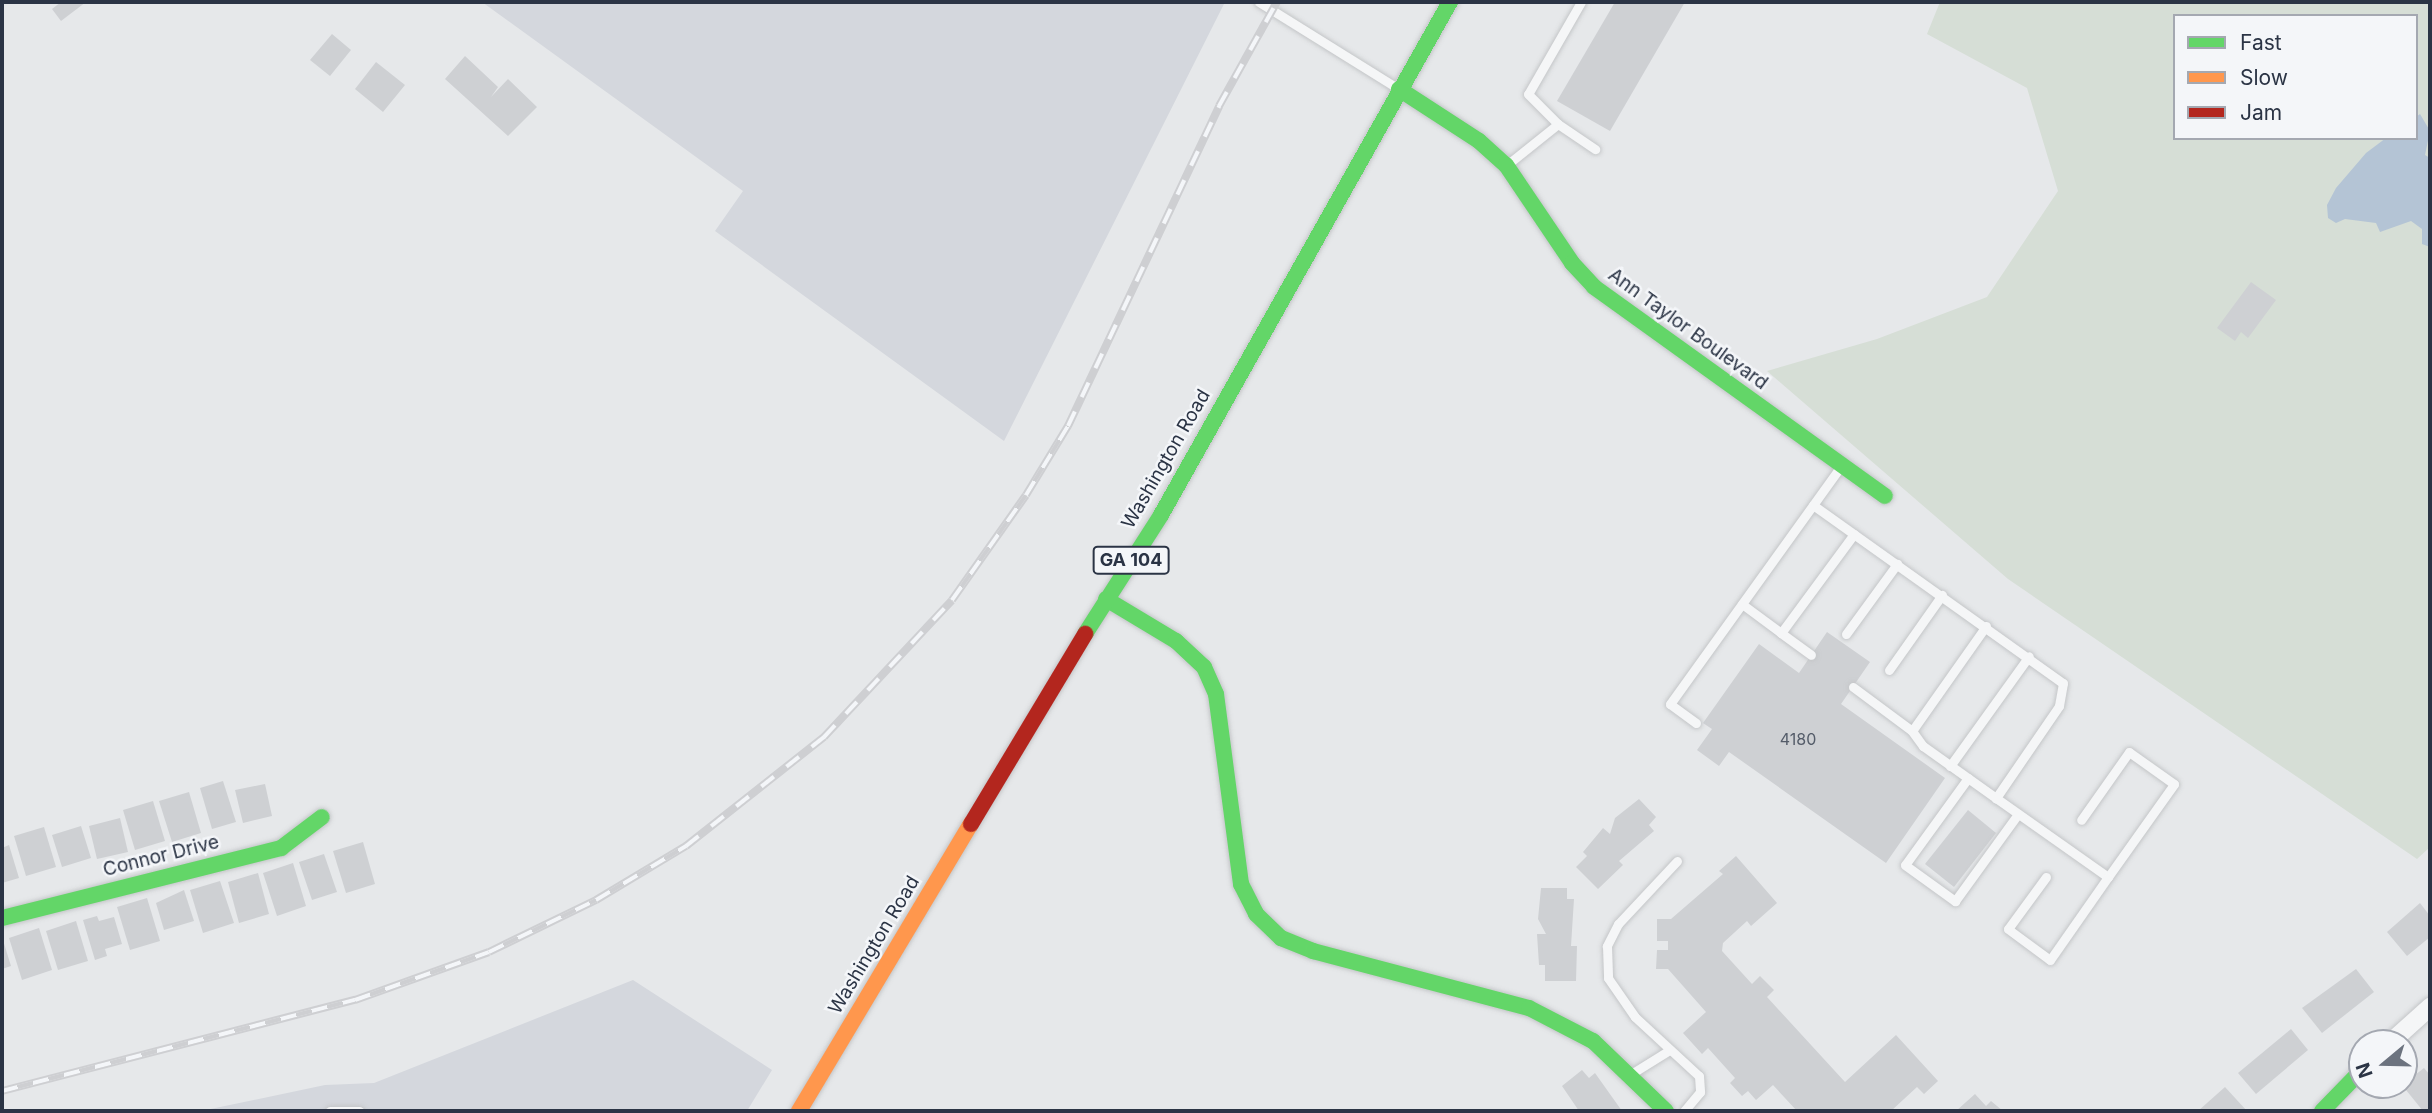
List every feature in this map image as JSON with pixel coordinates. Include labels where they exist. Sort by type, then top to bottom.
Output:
[{"type":"street","name":"Washington Road","points":[[799,1111],[1106,599],[1161,515],[1450,2]]},
{"type":"street","name":"Ann Taylor Boulevard","points":[[1399,89],[1479,141],[1507,165],[1572,263],[1594,287],[1885,496]]},
{"type":"street","points":[[1106,599],[1176,641],[1204,667],[1216,694],[1241,884],[1256,914],[1281,938],[1339,958],[1529,1008],[1593,1041],[1631,1074],[1666,1111]]},
{"type":"street","name":"Connor Drive","points":[[2,918],[281,848],[321,817]]},
{"type":"street","points":[[2406,1029],[2430,1007]]},
{"type":"street","points":[[2322,1111],[2348,1084]]},
{"type":"lane","points":[[1259,2],[1399,89]]},
{"type":"lane","points":[[1581,2],[1528,94],[1558,124],[1595,149]]},
{"type":"lane","points":[[1507,165],[1558,124]]},
{"type":"lane","points":[[1696,723],[1670,704],[1841,466]]},
{"type":"lane","points":[[1813,505],[2056,675],[2064,695],[1996,798]]},
{"type":"lane","points":[[1781,633],[1854,534]]},
{"type":"lane","points":[[1846,634],[1898,564]]},
{"type":"lane","points":[[1889,670],[1942,595]]},
{"type":"lane","points":[[1742,604],[1811,655]]},
{"type":"lane","points":[[1912,731],[1986,626]]},
{"type":"lane","points":[[1950,766],[2029,656]]},
{"type":"lane","points":[[1853,687],[1912,731],[1923,746],[2108,877]]},
{"type":"lane","points":[[2046,877],[2008,929],[2050,960],[2174,784],[2129,752],[2081,820]]},
{"type":"lane","points":[[1968,778],[1905,865],[1955,901],[2018,814]]},
{"type":"lane","points":[[1677,861],[1618,924],[1607,946],[1608,978],[1635,1017],[1668,1051],[1699,1076],[1700,1092],[1684,1111]]},
{"type":"lane","points":[[1631,1074],[1668,1051]]},
{"type":"lane","points":[[330,1111],[359,1111]]},
{"type":"shaded area","points":[[482,2],[1225,2],[1004,441],[715,231],[743,191]]},
{"type":"shaded area","points":[[1940,2],[2430,2],[2430,847],[2417,859],[2008,579],[1767,371],[1877,339],[1987,297],[2058,191],[2027,88],[1927,34]]},
{"type":"shaded area","points":[[633,980],[772,1070],[747,1111],[201,1111],[325,1085],[374,1083]]},
{"type":"water","points":[[2420,114],[2430,131],[2425,155],[2430,158],[2430,247],[2422,244],[2422,229],[2411,221],[2380,232],[2376,223],[2345,219],[2336,223],[2328,218],[2327,205],[2336,188],[2366,153],[2383,140],[2418,140]]},
{"type":"building","points":[[61,2],[86,2],[61,21],[52,9]]},
{"type":"building","points":[[1615,2],[1685,2],[1610,131],[1557,101]]},
{"type":"building","points":[[332,34],[351,50],[330,76],[310,60]]},
{"type":"building","points":[[465,56],[498,87],[491,97],[508,79],[537,107],[508,136],[445,79]]},
{"type":"building","points":[[376,62],[405,85],[383,112],[355,89]]},
{"type":"building","points":[[2251,282],[2276,300],[2248,338],[2241,332],[2235,341],[2217,328]]},
{"type":"building","points":[[1827,632],[1870,662],[1841,704],[1945,778],[1886,863],[1729,752],[1719,766],[1697,750],[1712,729],[1703,723],[1759,644],[1799,673]]},
{"type":"building","points":[[223,781],[236,822],[212,829],[200,788]]},
{"type":"building","points":[[265,784],[272,816],[243,823],[235,790]]},
{"type":"building","points":[[189,792],[201,833],[172,842],[159,801]]},
{"type":"building","points":[[1639,799],[1656,817],[1649,825],[1654,831],[1619,861],[1623,865],[1598,889],[1576,867],[1587,856],[1583,852],[1603,828],[1610,834],[1615,818]]},
{"type":"building","points":[[153,801],[165,841],[135,850],[123,810]]},
{"type":"building","points":[[1968,810],[1996,833],[1954,887],[1925,864]]},
{"type":"building","points":[[120,818],[128,852],[97,859],[89,826]]},
{"type":"building","points":[[81,826],[91,858],[62,867],[52,835]]},
{"type":"building","points":[[44,827],[56,867],[26,876],[14,836]]},
{"type":"building","points":[[363,842],[375,884],[346,893],[333,851]]},
{"type":"building","points":[[9,845],[19,878],[2,883],[2,848]]},
{"type":"building","points":[[324,854],[337,892],[312,900],[299,862]]},
{"type":"building","points":[[1736,856],[1777,903],[1751,926],[1747,921],[1723,943],[1722,951],[1752,984],[1760,976],[1774,990],[1767,997],[1845,1082],[1896,1035],[1938,1081],[1924,1094],[1917,1087],[1891,1111],[1797,1111],[1773,1085],[1756,1100],[1748,1091],[1742,1096],[1730,1083],[1735,1078],[1708,1048],[1702,1054],[1683,1033],[1706,1012],[1668,969],[1656,969],[1657,950],[1668,950],[1668,941],[1657,941],[1657,919],[1671,919],[1723,874],[1719,871]]},
{"type":"building","points":[[293,863],[306,906],[277,916],[263,873]]},
{"type":"building","points":[[258,873],[269,914],[239,923],[228,882]]},
{"type":"building","points":[[220,881],[234,923],[203,933],[190,890]]},
{"type":"building","points":[[1541,888],[1567,888],[1567,899],[1574,899],[1571,946],[1577,946],[1576,981],[1545,981],[1545,965],[1539,965],[1537,934],[1546,934],[1538,919]]},
{"type":"building","points":[[184,890],[194,921],[164,930],[156,903]]},
{"type":"building","points":[[147,898],[160,941],[130,950],[117,907]]},
{"type":"building","points":[[2420,903],[2430,916],[2430,937],[2407,956],[2387,932]]},
{"type":"building","points":[[97,916],[99,921],[114,917],[122,944],[105,949],[107,956],[95,960],[83,920]]},
{"type":"building","points":[[76,921],[88,961],[58,970],[46,931]]},
{"type":"building","points":[[39,928],[52,970],[22,980],[9,938]]},
{"type":"building","points":[[2,937],[11,966],[2,969]]},
{"type":"building","points":[[2356,969],[2374,992],[2322,1033],[2302,1008]]},
{"type":"building","points":[[2291,1029],[2308,1050],[2256,1094],[2238,1073]]},
{"type":"building","points":[[2424,1068],[2430,1075],[2430,1111],[2423,1111],[2413,1099],[2418,1099],[2418,1073]]},
{"type":"building","points":[[1582,1070],[1589,1078],[1595,1073],[1622,1111],[1579,1111],[1562,1086]]},
{"type":"building","points":[[2225,1087],[2247,1111],[2198,1111]]},
{"type":"building","points":[[1975,1094],[1986,1106],[1991,1101],[2003,1111],[1956,1111]]},
{"type":"railway","points":[[2,1091],[355,1000],[489,952],[596,900],[686,846],[824,737],[952,600],[1026,495],[1068,426],[1219,106],[1277,2]]},
{"type":"traffic: fast","points":[[1085,634],[1161,515],[1450,2]]},
{"type":"traffic: fast","points":[[1399,89],[1479,141],[1506,165],[1572,263],[1594,287],[1885,496]]},
{"type":"traffic: fast","points":[[1106,599],[1176,641],[1204,667],[1216,694],[1241,884],[1256,914],[1281,938],[1313,951],[1529,1008],[1593,1041],[1666,1111]]},
{"type":"traffic: fast","points":[[2,918],[281,848],[322,817]]},
{"type":"traffic: fast","points":[[2322,1111],[2348,1084]]},
{"type":"traffic: slow","points":[[799,1111],[971,824]]},
{"type":"traffic: jam","points":[[971,824],[1085,634]]}]
